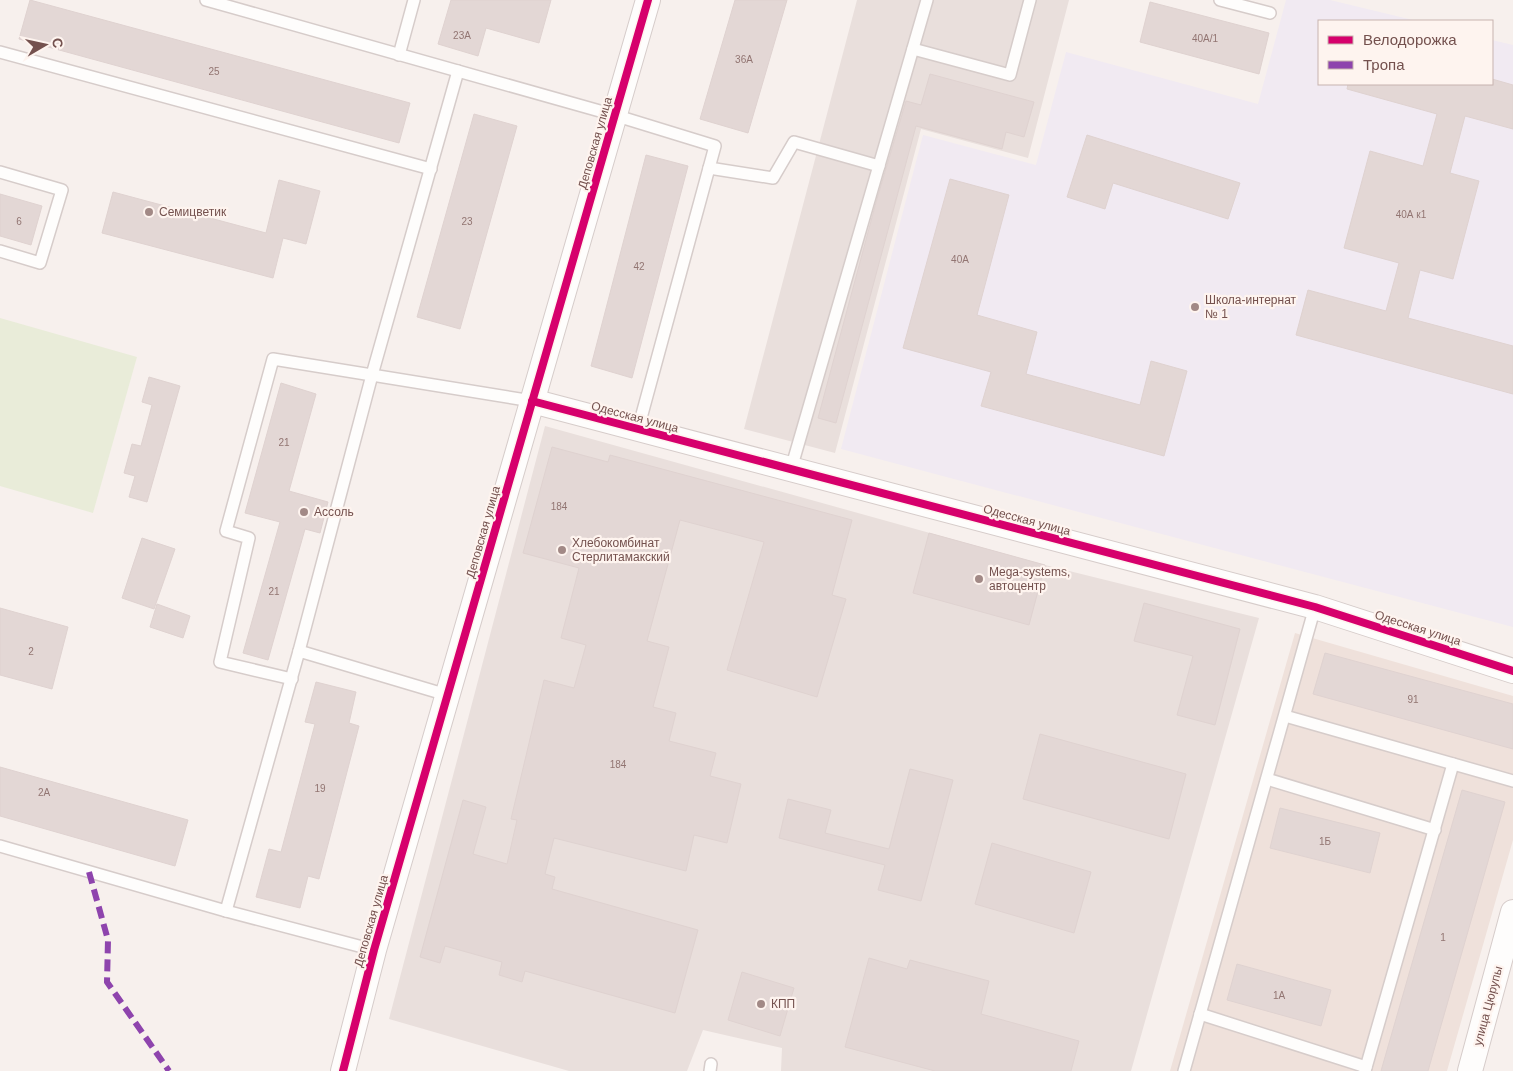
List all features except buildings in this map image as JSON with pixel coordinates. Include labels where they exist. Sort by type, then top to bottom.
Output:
[{"type":"street","name":"Деповская улица","points":[[343,1071],[374,950],[648,0]]},
{"type":"street","name":"Одесская улица","points":[[532,401],[1315,607],[1513,671]]},
{"type":"street","name":"улица Цюрупы","points":[[1470,1071],[1513,912]]},
{"type":"lane","points":[[206,0],[614,115],[715,146],[638,429]]},
{"type":"lane","points":[[399,55],[414,0]]},
{"type":"lane","points":[[791,469],[927,0]]},
{"type":"lane","points":[[913,49],[1010,75],[1030,0]]},
{"type":"lane","points":[[1220,0],[1270,13]]},
{"type":"lane","points":[[0,52],[430,169]]},
{"type":"lane","points":[[226,911],[292,679],[372,375],[458,71]]},
{"type":"lane","points":[[709,168],[773,178],[794,142],[879,166]]},
{"type":"lane","points":[[0,172],[62,190],[40,263],[0,251]]},
{"type":"lane","points":[[292,679],[220,662],[249,538],[226,531],[273,359],[532,401]]},
{"type":"lane","points":[[1184,1071],[1315,607]]},
{"type":"lane","points":[[299,651],[447,695]]},
{"type":"lane","points":[[1285,716],[1513,781]]},
{"type":"lane","points":[[1200,1014],[1366,1069],[1453,764]]},
{"type":"lane","points":[[1267,779],[1434,830]]},
{"type":"lane","points":[[0,846],[226,911],[374,950]]},
{"type":"shaded area","points":[[857,0],[1069,0],[1028,158],[921,129],[835,453],[744,429]]},
{"type":"shaded area","name":"Школа-интернат № 1","points":[[1286,0],[1330,0],[1413,20],[1318,20],[1318,85],[1493,85],[1493,40],[1513,45],[1513,627],[841,449],[923,135],[1036,165],[1066,52],[1258,104]]},
{"type":"shaded area","points":[[545,426],[1045,565],[1259,618],[1131,1071],[781,1071],[782,1048],[703,1030],[687,1071],[569,1071],[389,1019]]},
{"type":"shaded area","points":[[1295,633],[1513,696],[1513,840],[1447,1071],[1170,1071]]},
{"type":"green space","points":[[0,318],[137,357],[93,513],[0,486]]},
{"type":"marked path","points":[[89,872],[108,940],[107,982],[169,1071]]},
{"type":"cycle path","points":[[343,1071],[374,950],[648,0]]},
{"type":"cycle path","points":[[532,401],[1315,607],[1513,671]]},
{"type":"place","name":"Семицветик","points":[[149,212]]},
{"type":"place","name":"Школа-интернат № 1","points":[[1195,307]]},
{"type":"place","name":"Ассоль","points":[[304,512]]},
{"type":"place","name":"Хлебокомбинат Стерлитамакский","points":[[562,550]]},
{"type":"place","name":"Mega-systems, автоцентр","points":[[979,579]]},
{"type":"place","name":"КПП","points":[[761,1004]]}]
